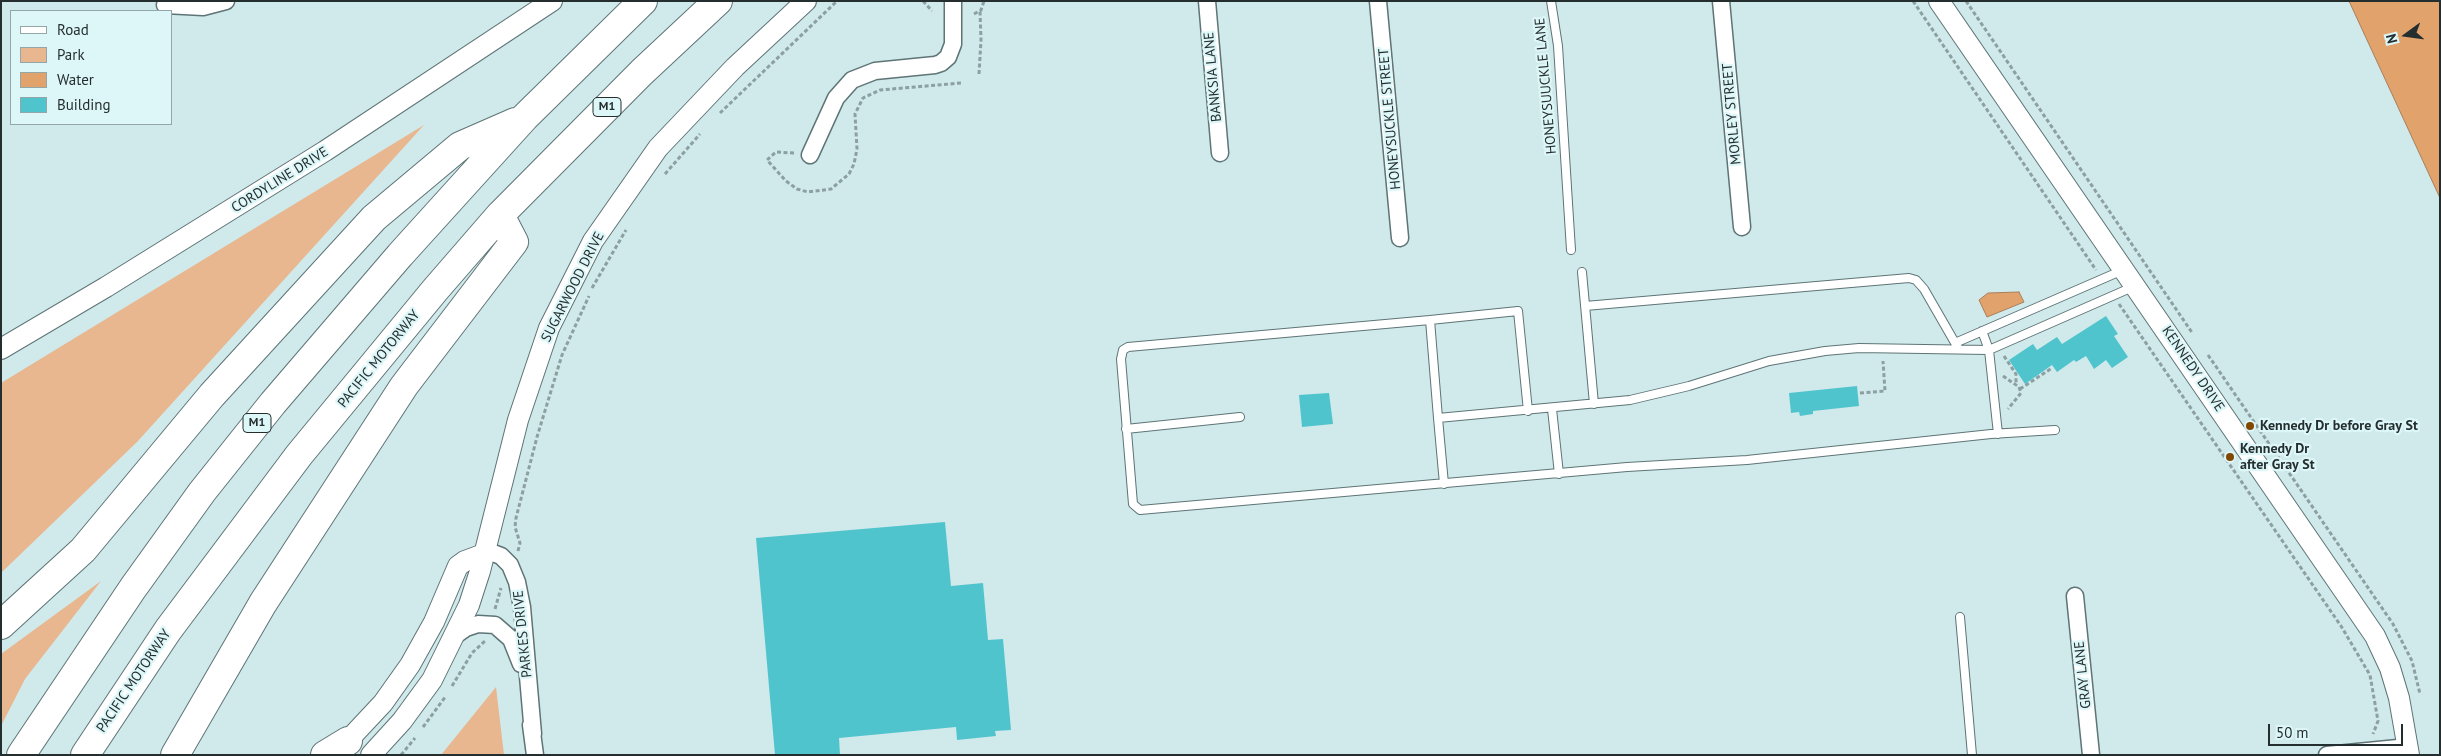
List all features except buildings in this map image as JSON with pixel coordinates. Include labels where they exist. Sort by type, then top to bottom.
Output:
[{"type":"highway","name":"M1","points":[[21,755],[133,588],[202,492],[261,418],[400,255],[525,117],[643,1]]},
{"type":"highway","name":"PACIFIC MOTORWAY","points":[[85,755],[168,630],[300,456],[435,290],[500,215],[642,72],[718,1]]},
{"type":"highway","points":[[1,625],[83,550],[212,395],[374,218],[460,146],[525,117]]},
{"type":"highway","points":[[175,755],[268,596],[404,386],[514,242],[500,215]]},
{"type":"highway","points":[[193,755],[196,717]]},
{"type":"highway","points":[[325,755],[351,750]]},
{"type":"street","points":[[165,5],[203,7],[226,1]]},
{"type":"street","name":"CORDYLINE DRIVE","points":[[1,349],[326,152],[552,1]]},
{"type":"street","name":"SUGARWOOD DRIVE","points":[[351,750],[417,701],[432,680],[456,635],[474,592],[518,420],[549,328],[593,241],[658,148],[735,68],[806,1]]},
{"type":"street","points":[[810,155],[836,98],[852,80],[875,71],[935,65],[948,57],[953,44],[953,1]]},
{"type":"street","name":"BANKSIA LANE","points":[[1207,1],[1220,153]]},
{"type":"street","name":"HONEYSUCKLE STREET","points":[[1378,1],[1400,238]]},
{"type":"street","name":"MORLEY STREET","points":[[1722,1],[1742,227]]},
{"type":"street","name":"KENNEDY DRIVE","points":[[1939,1],[2375,636],[2390,668],[2399,698],[2408,751]]},
{"type":"street","points":[[351,750],[410,665],[434,622],[458,566],[465,561],[484,554],[498,554],[512,568]]},
{"type":"street","name":"PARKES DRIVE","points":[[512,568],[522,607],[532,734]]},
{"type":"street","name":"GRAY LANE","points":[[2075,596],[2091,755]]},
{"type":"street","points":[[456,635],[473,625],[491,624]]},
{"type":"street","name":"PARKES DRIVE","points":[[491,624],[508,635],[518,652],[535,755]]},
{"type":"street","points":[[2327,755],[2408,751]]},
{"type":"lane","name":"HONEYSUUCKLE LANE","points":[[1551,1],[1558,46],[1571,250]]},
{"type":"lane","points":[[1956,346],[1982,331],[2124,269]]},
{"type":"lane","points":[[1582,272],[1594,404]]},
{"type":"lane","points":[[1585,306],[1909,278],[1916,280],[1924,289],[1956,346]]},
{"type":"lane","points":[[1438,418],[1594,404],[1668,392],[1763,363],[1797,355],[1849,349],[1956,346],[1993,348],[2136,286]]},
{"type":"lane","points":[[1528,411],[1518,312],[1128,347],[1123,350],[1120,359],[1133,504],[1140,510],[1559,474],[1627,466],[1747,460],[1998,434],[2055,430]]},
{"type":"lane","points":[[1430,320],[1444,484]]},
{"type":"lane","points":[[1982,331],[1993,348],[1992,369],[1998,434]]},
{"type":"lane","points":[[1552,408],[1559,474]]},
{"type":"lane","points":[[1126,429],[1240,417]]},
{"type":"lane","points":[[1960,618],[1972,755]]},
{"type":"path","points":[[716,116],[837,1]]},
{"type":"path","points":[[923,1],[932,11]]},
{"type":"path","points":[[979,74],[982,40],[980,11],[984,1]]},
{"type":"path","points":[[1913,1],[2102,278]]},
{"type":"path","points":[[1966,1],[2194,336]]},
{"type":"path","points":[[974,14],[980,11]]},
{"type":"path","points":[[810,155],[776,152],[767,160],[786,181],[797,189],[808,192],[831,189],[849,174],[856,156],[855,114],[863,98],[880,90],[961,83]]},
{"type":"path","points":[[659,182],[703,130]]},
{"type":"path","points":[[485,641],[504,578],[512,568],[519,548],[515,527],[516,518],[537,437],[562,355],[592,288],[627,228]]},
{"type":"path","points":[[2114,296],[2341,626],[2370,675],[2378,721],[2372,731],[2373,735]]},
{"type":"path","points":[[1860,393],[1885,391],[1882,348]]},
{"type":"path","points":[[1993,348],[2016,374],[2016,384]]},
{"type":"path","points":[[2205,352],[2393,624],[2412,661],[2420,694]]},
{"type":"path","points":[[2020,389],[2052,368]]},
{"type":"path","points":[[1992,369],[2016,384],[2021,393],[1997,424]]},
{"type":"green space","points":[[424,125],[137,442],[1,573],[1,383]]},
{"type":"green space","points":[[101,581],[25,679],[1,726],[1,654]]},
{"type":"green space","points":[[496,687],[504,755],[441,755]]},
{"type":"water","points":[[2349,1],[2440,1],[2440,198]]},
{"type":"water","points":[[2019,292],[2024,302],[1987,317],[1979,300],[1988,293]]},
{"type":"place","name":"Kennedy Dr before Gray St","points":[[2250,426]]},
{"type":"place","name":"Kennedy Dr after Gray St","points":[[2230,457]]}]
